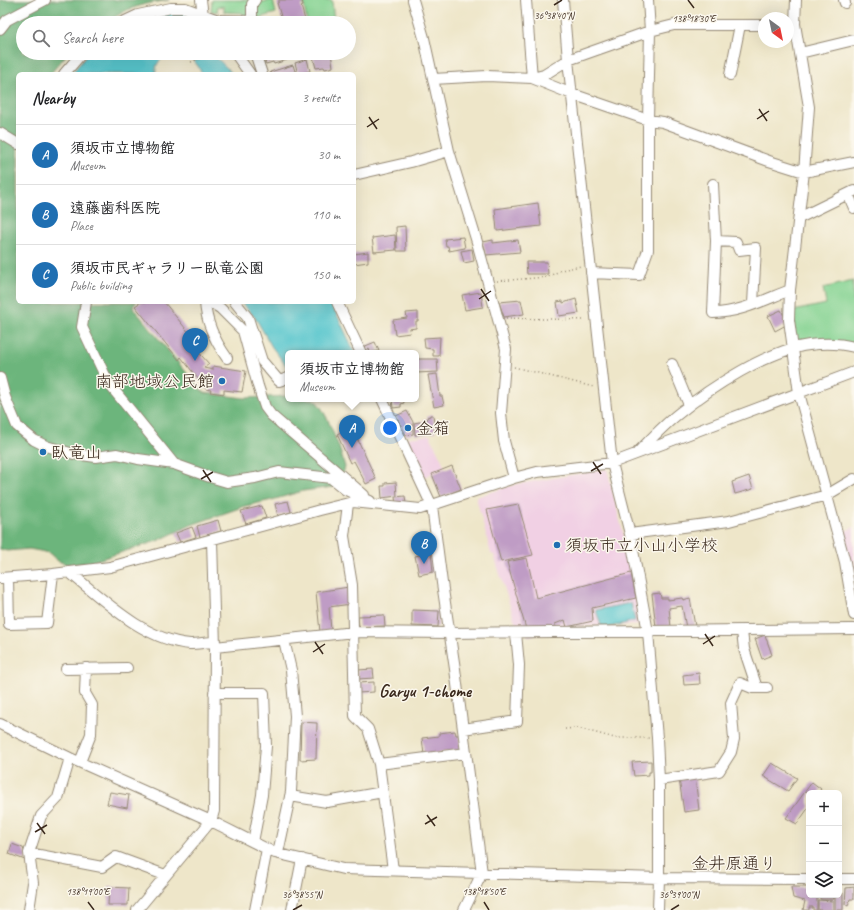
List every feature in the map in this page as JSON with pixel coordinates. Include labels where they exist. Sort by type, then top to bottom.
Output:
[{"type":"street","points":[[0,30],[7,20],[45,0]]},
{"type":"street","points":[[138,16],[171,8],[185,8],[203,15],[201,0]]},
{"type":"street","points":[[252,16],[252,4],[256,0]]},
{"type":"street","points":[[413,0],[424,38],[449,151],[488,282],[506,349],[500,414],[504,441],[514,478]]},
{"type":"street","points":[[526,0],[532,78]]},
{"type":"street","points":[[563,0],[568,60],[612,463],[630,534],[648,632],[659,780],[658,910]]},
{"type":"street","points":[[591,268],[639,274],[648,250],[650,31],[648,0]]},
{"type":"street","points":[[794,12],[796,0]]},
{"type":"street","points":[[433,80],[487,76],[532,78],[544,75],[568,60],[650,31],[674,25],[758,25]]},
{"type":"street","points":[[730,75],[740,25]]},
{"type":"street","points":[[794,34],[800,53],[809,107],[804,172],[790,290],[789,320],[798,394],[845,562],[854,615]]},
{"type":"street","points":[[800,53],[854,40]]},
{"type":"street","points":[[66,72],[76,60]]},
{"type":"street","points":[[240,60],[249,72]]},
{"type":"street","points":[[257,60],[261,72]]},
{"type":"street","points":[[532,78],[572,94],[648,120],[663,122],[769,161],[804,172],[854,162]]},
{"type":"street","points":[[0,133],[16,143]]},
{"type":"street","points":[[356,175],[411,162],[449,151]]},
{"type":"street","points":[[713,184],[716,241],[713,313],[727,313],[790,290]]},
{"type":"street","points":[[799,218],[851,193],[854,208]]},
{"type":"street","points":[[716,241],[736,242],[739,250],[756,248],[753,304]]},
{"type":"street","points":[[86,304],[82,327],[109,384],[174,464]]},
{"type":"street","points":[[205,304],[206,313],[217,344],[227,358]]},
{"type":"street","points":[[213,304],[220,308],[243,331],[258,386],[266,407],[271,415],[374,503]]},
{"type":"street","points":[[237,304],[248,318],[262,361],[279,381],[285,379]]},
{"type":"street","points":[[338,304],[361,350]]},
{"type":"street","points":[[636,454],[677,414],[715,386],[761,360],[792,348],[809,345],[841,343],[854,346]]},
{"type":"street","points":[[672,364],[689,405]]},
{"type":"street","points":[[53,574],[47,623],[9,624],[4,578],[110,567],[353,502],[420,509],[536,472],[612,463],[854,372]]},
{"type":"street","points":[[0,378],[5,397],[17,426],[34,440],[46,446],[74,454],[96,457],[117,454],[138,459],[174,464],[227,482],[255,478],[279,472],[331,478],[346,490],[374,503]]},
{"type":"street","points":[[383,402],[432,506],[482,873],[464,910]]},
{"type":"street","points":[[630,534],[729,521],[827,495],[854,479]]},
{"type":"street","points":[[348,504],[344,536],[352,584],[355,716],[368,729],[379,764],[393,870]]},
{"type":"street","points":[[137,910],[211,821],[214,811],[215,644],[212,540]]},
{"type":"street","points":[[69,572],[138,627],[176,642],[191,644],[284,640],[354,632],[516,633],[854,629]]},
{"type":"street","points":[[659,780],[718,771],[731,752],[734,739],[731,703],[740,683],[752,688],[762,688],[744,649],[742,631]]},
{"type":"street","points":[[463,729],[517,721],[520,665],[516,633]]},
{"type":"street","points":[[278,853],[290,796],[295,716],[291,670],[284,640]]},
{"type":"street","points":[[29,910],[32,883],[29,853],[41,816],[58,798],[75,760],[92,734],[92,705],[86,693],[86,668]]},
{"type":"street","points":[[66,669],[127,668]]},
{"type":"street","points":[[214,693],[264,693],[266,746],[262,795],[253,842]]},
{"type":"street","name":"金井原通り","points":[[0,724],[75,760],[211,821],[267,849],[343,869],[659,878],[806,879]]},
{"type":"street","points":[[379,764],[466,753]]},
{"type":"street","points":[[290,796],[327,802],[383,792]]},
{"type":"street","points":[[255,910],[267,849]]},
{"type":"street","points":[[29,853],[102,867],[116,857],[165,875]]},
{"type":"street","points":[[292,910],[302,859]]},
{"type":"street","points":[[842,879],[854,879]]},
{"type":"path","points":[[191,62],[196,60]]},
{"type":"path","points":[[488,282],[548,277],[561,270],[591,268]]},
{"type":"path","points":[[498,318],[596,320]]},
{"type":"path","points":[[504,365],[604,389]]},
{"type":"path","points":[[565,729],[577,728],[615,738],[656,738]]},
{"type":"shaded area","points":[[430,435],[445,467],[424,477],[406,438]]},
{"type":"shaded area","name":"須坂市立小山小学校","points":[[607,469],[624,537],[641,625],[517,628],[494,555],[491,554],[476,497],[517,484]]},
{"type":"shaded area","points":[[854,527],[854,585],[845,531]]},
{"type":"green space","points":[[0,0],[169,0],[145,4],[127,10],[116,16],[16,16],[16,60],[62,60],[52,72],[16,72],[16,304],[135,304],[133,306],[134,309],[200,389],[205,393],[244,398],[285,396],[285,402],[317,402],[328,420],[339,447],[345,467],[341,480],[333,487],[303,491],[245,506],[191,525],[157,541],[88,563],[66,564],[58,561],[49,553],[29,549],[7,551],[0,549]]},
{"type":"green space","points":[[212,0],[250,0],[248,16],[243,16],[242,13],[224,12],[224,7],[218,6],[217,12],[211,11]]},
{"type":"green space","points":[[273,0],[276,13],[266,16],[255,16],[255,3]]},
{"type":"green space","points":[[303,0],[332,0],[333,16],[306,16]]},
{"type":"green space","points":[[853,281],[854,345],[795,344],[793,311],[826,304],[823,288]]},
{"type":"water","points":[[184,12],[191,16],[155,16]]},
{"type":"water","points":[[83,60],[161,60],[157,64],[156,72],[73,72]]},
{"type":"water","points":[[219,60],[231,72],[201,72],[194,61]]},
{"type":"water","points":[[243,304],[332,304],[354,350],[285,350],[285,364],[272,347],[256,319]]},
{"type":"water","points":[[631,603],[635,621],[602,629],[596,610]]},
{"type":"building","points":[[279,0],[302,0],[303,5],[301,6],[304,16],[281,16],[277,3]]},
{"type":"building","points":[[265,60],[287,60],[274,64],[273,62],[266,64]]},
{"type":"building","points":[[307,60],[310,71],[297,72],[295,63]]},
{"type":"building","points":[[314,60],[332,60],[333,67],[325,69],[324,67],[316,68]]},
{"type":"building","points":[[293,65],[295,72],[270,72]]},
{"type":"building","points":[[538,203],[541,226],[497,231],[495,209]]},
{"type":"building","points":[[405,226],[406,251],[397,251],[396,227]]},
{"type":"building","points":[[395,235],[396,250],[374,252],[372,238]]},
{"type":"building","points":[[463,237],[465,248],[449,251],[448,246],[446,246],[445,239]]},
{"type":"building","points":[[493,240],[493,243],[518,240],[520,252],[486,255],[483,242]]},
{"type":"building","points":[[472,249],[474,261],[464,263],[461,251]]},
{"type":"building","points":[[368,252],[368,262],[356,264],[356,254]]},
{"type":"building","points":[[526,262],[547,262],[548,274],[527,274]]},
{"type":"building","points":[[481,292],[483,307],[465,310],[462,295]]},
{"type":"building","points":[[576,299],[579,313],[559,316],[557,302],[563,301],[563,303]]},
{"type":"building","points":[[521,300],[524,314],[504,317],[499,302]]},
{"type":"building","points":[[138,304],[166,304],[199,345],[195,348],[209,364],[204,368],[213,370],[213,366],[246,371],[242,392],[224,390],[224,394],[210,392],[211,390],[206,389],[181,357],[179,360],[135,306]]},
{"type":"building","points":[[781,310],[785,318],[786,325],[775,331],[768,316]]},
{"type":"building","points":[[418,312],[416,328],[409,329],[410,333],[395,335],[393,320],[407,318],[406,313]]},
{"type":"building","points":[[440,337],[439,356],[433,356],[433,349],[425,348],[424,338]]},
{"type":"building","points":[[375,342],[379,350],[364,350],[363,347]]},
{"type":"building","points":[[419,359],[437,359],[438,372],[419,373]]},
{"type":"building","points":[[437,374],[440,396],[442,396],[444,405],[434,407],[428,375]]},
{"type":"building","points":[[392,402],[404,402],[401,404],[401,407],[393,408]]},
{"type":"building","name":"金箱","points":[[407,411],[413,422],[413,434],[406,435],[396,416]]},
{"type":"building","points":[[433,415],[435,432],[415,435],[414,423],[425,421],[424,419],[428,419],[427,417]]},
{"type":"building","points":[[352,427],[376,479],[366,484],[354,461],[350,463],[337,434]]},
{"type":"building","points":[[452,466],[461,489],[441,497],[432,474]]},
{"type":"building","points":[[749,476],[753,489],[735,494],[732,482]]},
{"type":"building","points":[[396,482],[397,496],[382,498],[381,486],[385,486],[385,483]]},
{"type":"building","points":[[405,496],[406,504],[396,505],[395,497]]},
{"type":"building","points":[[288,501],[291,512],[278,516],[275,504]]},
{"type":"building","points":[[518,504],[533,555],[501,562],[487,510]]},
{"type":"building","points":[[262,506],[266,518],[246,524],[241,511]]},
{"type":"building","points":[[218,520],[221,531],[200,537],[197,526]]},
{"type":"building","points":[[192,527],[196,537],[180,542],[176,533]]},
{"type":"building","points":[[431,553],[433,572],[419,575],[415,556]]},
{"type":"building","points":[[527,558],[536,598],[631,573],[636,598],[592,608],[593,621],[567,627],[565,620],[555,624],[555,630],[528,636],[507,562]]},
{"type":"building","points":[[349,587],[351,604],[329,607],[331,630],[320,632],[316,592]]},
{"type":"building","points":[[660,593],[661,598],[668,598],[668,600],[682,598],[683,600],[690,598],[695,626],[686,628],[682,606],[669,608],[671,627],[656,627],[652,594]]},
{"type":"building","points":[[412,610],[439,611],[438,627],[412,626]]},
{"type":"building","points":[[384,615],[385,626],[359,627],[358,616]]},
{"type":"building","points":[[765,635],[772,655],[762,659],[755,639]]},
{"type":"building","points":[[373,669],[374,678],[358,679],[358,670]]},
{"type":"building","points":[[699,673],[700,684],[684,685],[683,675]]},
{"type":"building","points":[[374,682],[374,692],[358,693],[358,683]]},
{"type":"building","points":[[301,722],[317,723],[316,759],[300,760]]},
{"type":"building","points":[[455,731],[456,735],[459,735],[461,750],[424,755],[422,738],[439,736],[439,733]]},
{"type":"building","points":[[651,761],[651,772],[649,772],[649,775],[634,776],[632,762]]},
{"type":"building","points":[[772,763],[797,778],[788,791],[763,776]]},
{"type":"building","points":[[695,777],[699,810],[684,812],[679,779]]},
{"type":"building","points":[[812,782],[821,789],[820,790],[806,790]]},
{"type":"building","points":[[806,790],[806,811],[797,824],[786,818]]},
{"type":"building","points":[[110,792],[129,795],[127,808],[107,804]]},
{"type":"building","points":[[12,844],[23,848],[26,856],[25,860],[9,854]]},
{"type":"building","points":[[109,887],[129,888],[128,905],[108,905]]},
{"type":"building","points":[[791,887],[806,887],[806,898],[817,898],[817,910],[813,910],[813,907],[809,907],[809,910],[803,910],[805,901],[793,898]]},
{"type":"building","points":[[854,887],[854,899],[850,899],[848,906],[845,904],[846,888]]},
{"type":"building","points":[[843,893],[843,910],[835,910],[835,898],[842,898]]},
{"type":"building","points":[[834,898],[834,899],[820,899]]},
{"type":"building","points":[[818,900],[833,901],[833,910],[818,910]]},
{"type":"place","name":"須坂市民ギャラリー臥竜公園","points":[[195,361]]},
{"type":"place","name":"南部地域公民館","points":[[222,381]]},
{"type":"place","name":"金箱","points":[[408,428]]},
{"type":"place","name":"須坂市立博物館","points":[[352,448]]},
{"type":"place","name":"臥竜山","points":[[43,452]]},
{"type":"place","name":"須坂市立小山小学校","points":[[557,545]]},
{"type":"place","name":"遠藤歯科医院","points":[[424,564]]},
{"type":"district","name":"Garyu 1-chome","points":[[425,691]]}]
